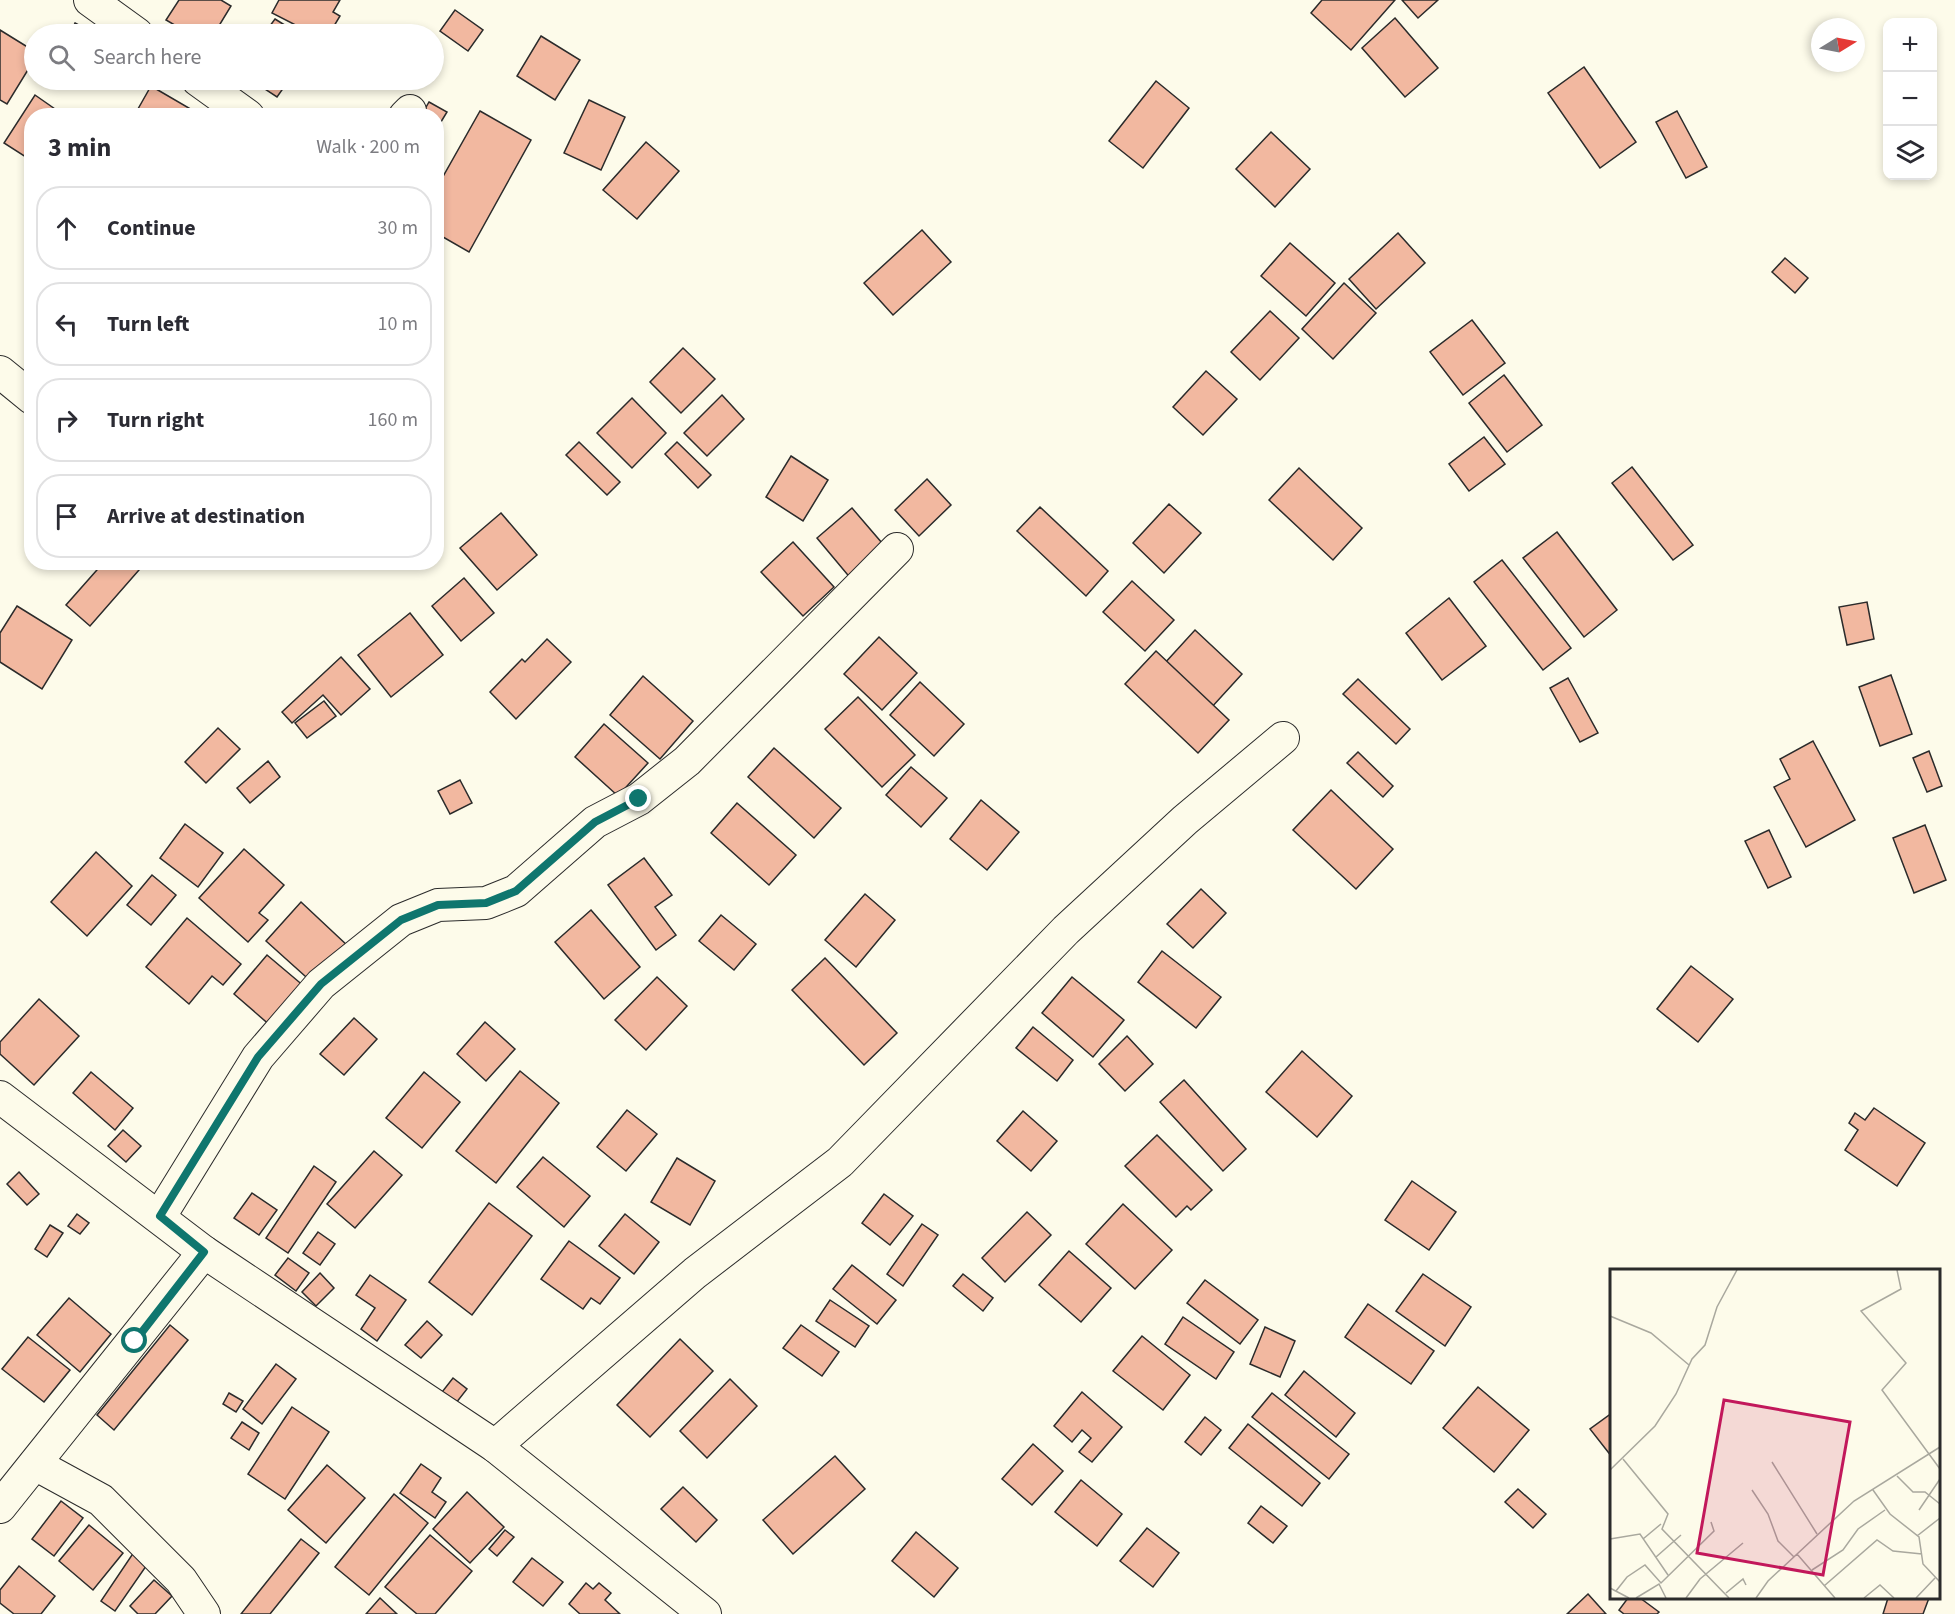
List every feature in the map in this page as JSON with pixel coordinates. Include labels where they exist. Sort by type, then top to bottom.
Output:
[{"type":"street","points":[[90,0],[123,24]]},
{"type":"street","points":[[212,90],[237,108]]},
{"type":"street","points":[[0,372],[24,392]]},
{"type":"street","points":[[160,1216],[258,1057],[321,984],[401,920],[438,905],[486,903],[516,891],[595,822],[639,799],[687,761],[897,549]]},
{"type":"street","points":[[495,1446],[695,1273],[840,1162],[1065,930],[1185,820],[1283,738]]},
{"type":"street","points":[[0,1097],[160,1216],[204,1252],[495,1446],[705,1614]]},
{"type":"street","points":[[0,1507],[204,1252]]},
{"type":"street","points":[[35,1464],[101,1500],[181,1580],[204,1614]]},
{"type":"building","points":[[179,0],[221,0],[231,6],[220,24],[173,24],[166,20]]},
{"type":"building","points":[[279,0],[340,0],[333,12],[340,16],[335,24],[293,24],[272,13]]},
{"type":"building","points":[[1322,0],[1395,0],[1351,50],[1311,13]]},
{"type":"building","points":[[1402,0],[1438,0],[1418,18]]},
{"type":"building","points":[[455,10],[483,30],[468,51],[444,34],[444,25]]},
{"type":"building","points":[[1395,18],[1438,68],[1405,97],[1362,48]]},
{"type":"building","points":[[275,19],[283,24],[271,24]]},
{"type":"building","points":[[0,30],[24,45],[24,76],[7,104],[0,100]]},
{"type":"building","points":[[541,36],[580,60],[555,100],[517,76]]},
{"type":"building","points":[[1584,67],[1636,142],[1600,168],[1548,93]]},
{"type":"building","points":[[1156,81],[1189,108],[1143,168],[1109,141]]},
{"type":"building","points":[[149,90],[158,90],[189,108],[139,108]]},
{"type":"building","points":[[266,90],[282,90],[277,97]]},
{"type":"building","points":[[35,95],[54,108],[27,108]]},
{"type":"building","points":[[589,100],[625,117],[601,170],[564,153]]},
{"type":"building","points":[[429,102],[440,108],[426,108]]},
{"type":"building","points":[[480,111],[531,140],[469,252],[444,238],[444,175]]},
{"type":"building","points":[[1677,111],[1707,167],[1686,178],[1656,122]]},
{"type":"building","points":[[24,112],[24,156],[4,143]]},
{"type":"building","points":[[1271,132],[1310,169],[1275,207],[1236,169]]},
{"type":"building","points":[[646,142],[679,171],[637,219],[603,190]]},
{"type":"building","points":[[922,230],[951,262],[893,315],[864,283]]},
{"type":"building","points":[[1398,233],[1425,263],[1376,309],[1349,279]]},
{"type":"building","points":[[1290,243],[1335,283],[1306,316],[1261,276]]},
{"type":"building","points":[[1785,258],[1808,278],[1795,293],[1772,272]]},
{"type":"building","points":[[1344,283],[1376,313],[1333,359],[1302,329]]},
{"type":"building","points":[[1270,311],[1299,338],[1260,380],[1231,352]]},
{"type":"building","points":[[1472,320],[1505,363],[1463,395],[1430,352]]},
{"type":"building","points":[[683,348],[715,379],[681,413],[650,382]]},
{"type":"building","points":[[1206,371],[1237,399],[1203,435],[1173,407]]},
{"type":"building","points":[[1504,375],[1542,425],[1507,452],[1469,403]]},
{"type":"building","points":[[722,395],[744,419],[707,456],[684,433]]},
{"type":"building","points":[[632,398],[666,433],[632,468],[597,433]]},
{"type":"building","points":[[1484,437],[1505,464],[1469,491],[1449,464]]},
{"type":"building","points":[[579,442],[620,482],[607,495],[566,455]]},
{"type":"building","points":[[677,442],[711,475],[698,488],[665,454]]},
{"type":"building","points":[[791,456],[828,480],[803,521],[766,497]]},
{"type":"building","points":[[1632,467],[1693,545],[1673,560],[1612,483]]},
{"type":"building","points":[[1299,468],[1362,528],[1333,560],[1269,500]]},
{"type":"building","points":[[927,479],[951,505],[919,536],[895,510]]},
{"type":"building","points":[[1169,504],[1201,533],[1164,573],[1133,543]]},
{"type":"building","points":[[1040,507],[1108,571],[1086,596],[1017,531]]},
{"type":"building","points":[[852,508],[888,550],[852,580],[817,538]]},
{"type":"building","points":[[501,513],[537,555],[497,590],[460,548]]},
{"type":"building","points":[[1557,532],[1617,610],[1584,637],[1523,558]]},
{"type":"building","points":[[793,542],[834,587],[803,616],[761,572]]},
{"type":"building","points":[[1502,560],[1571,648],[1543,670],[1474,582]]},
{"type":"building","points":[[97,570],[139,570],[90,626],[66,605]]},
{"type":"building","points":[[464,578],[494,613],[461,641],[432,606]]},
{"type":"building","points":[[1132,581],[1174,620],[1145,651],[1103,612]]},
{"type":"building","points":[[1449,598],[1486,646],[1442,680],[1406,633]]},
{"type":"building","points":[[1867,602],[1874,639],[1847,645],[1839,607]]},
{"type":"building","points":[[17,606],[72,640],[42,689],[0,662],[0,633]]},
{"type":"building","points":[[410,613],[443,655],[391,697],[358,655]]},
{"type":"building","points":[[1195,630],[1242,674],[1211,708],[1164,664]]},
{"type":"building","points":[[879,637],[917,673],[882,710],[844,674]]},
{"type":"building","points":[[547,639],[571,662],[516,719],[490,692],[522,659],[525,662]]},
{"type":"building","points":[[1156,651],[1229,720],[1198,753],[1125,684]]},
{"type":"building","points":[[341,657],[370,689],[341,715],[323,695],[292,723],[282,712]]},
{"type":"building","points":[[1891,675],[1912,734],[1880,746],[1859,687]]},
{"type":"building","points":[[643,676],[693,721],[660,759],[610,715]]},
{"type":"building","points":[[1568,678],[1598,733],[1580,742],[1550,688]]},
{"type":"building","points":[[1358,679],[1410,729],[1396,744],[1343,694]]},
{"type":"building","points":[[920,682],[964,724],[934,756],[890,715]]},
{"type":"building","points":[[858,697],[915,755],[882,787],[825,729]]},
{"type":"building","points":[[324,701],[336,716],[307,738],[295,723]]},
{"type":"building","points":[[604,724],[648,763],[618,796],[575,757]]},
{"type":"building","points":[[218,728],[240,749],[206,783],[185,762]]},
{"type":"building","points":[[1813,741],[1855,820],[1806,847],[1774,787],[1790,779],[1780,759]]},
{"type":"building","points":[[774,748],[841,808],[814,838],[748,777]]},
{"type":"building","points":[[1929,751],[1942,786],[1927,792],[1913,758]]},
{"type":"building","points":[[1358,752],[1393,786],[1383,797],[1347,763]]},
{"type":"building","points":[[268,761],[280,777],[250,803],[237,788]]},
{"type":"building","points":[[911,767],[947,798],[921,827],[886,795]]},
{"type":"building","points":[[460,780],[472,803],[450,814],[438,791]]},
{"type":"building","points":[[1331,790],[1393,849],[1356,889],[1293,830]]},
{"type":"building","points":[[981,800],[1019,832],[987,870],[950,839]]},
{"type":"building","points":[[737,803],[796,855],[769,885],[711,833]]},
{"type":"building","points":[[185,824],[223,853],[198,887],[160,858]]},
{"type":"building","points":[[1925,825],[1946,880],[1914,893],[1893,838]]},
{"type":"building","points":[[1769,830],[1791,877],[1768,888],[1745,841]]},
{"type":"building","points":[[244,849],[284,885],[259,913],[268,920],[248,942],[199,898]]},
{"type":"building","points":[[96,852],[132,886],[87,936],[51,902]]},
{"type":"building","points":[[644,858],[672,895],[655,907],[676,935],[656,950],[608,885]]},
{"type":"building","points":[[152,875],[176,895],[151,925],[127,905]]},
{"type":"building","points":[[1201,889],[1226,913],[1193,948],[1167,924]]},
{"type":"building","points":[[865,894],[895,920],[856,967],[825,940]]},
{"type":"building","points":[[301,902],[349,947],[315,985],[266,941]]},
{"type":"building","points":[[591,910],[640,967],[604,999],[555,942]]},
{"type":"building","points":[[721,915],[756,944],[734,970],[699,941]]},
{"type":"building","points":[[187,918],[241,964],[223,985],[212,976],[189,1004],[146,967]]},
{"type":"building","points":[[1162,951],[1221,997],[1196,1028],[1138,982]]},
{"type":"building","points":[[267,955],[305,987],[272,1027],[234,994]]},
{"type":"building","points":[[825,958],[897,1033],[864,1065],[792,990]]},
{"type":"building","points":[[1691,966],[1733,999],[1698,1042],[1657,1009]]},
{"type":"building","points":[[657,977],[687,1006],[646,1050],[615,1020]]},
{"type":"building","points":[[1072,977],[1124,1020],[1093,1057],[1042,1013]]},
{"type":"building","points":[[39,999],[79,1036],[34,1085],[0,1054],[0,1042]]},
{"type":"building","points":[[354,1018],[377,1039],[344,1075],[320,1054]]},
{"type":"building","points":[[485,1022],[515,1049],[486,1081],[457,1054]]},
{"type":"building","points":[[1033,1027],[1073,1060],[1057,1081],[1016,1048]]},
{"type":"building","points":[[1127,1036],[1153,1064],[1125,1091],[1099,1064]]},
{"type":"building","points":[[1302,1051],[1352,1096],[1317,1137],[1266,1092]]},
{"type":"building","points":[[520,1071],[559,1103],[496,1183],[456,1151]]},
{"type":"building","points":[[91,1072],[133,1108],[115,1130],[73,1093]]},
{"type":"building","points":[[424,1072],[460,1102],[422,1148],[386,1118]]},
{"type":"building","points":[[1184,1080],[1246,1149],[1223,1171],[1160,1102]]},
{"type":"building","points":[[1874,1108],[1925,1143],[1897,1186],[1845,1150],[1858,1130],[1849,1123],[1855,1113],[1865,1120]]},
{"type":"building","points":[[627,1110],[657,1134],[626,1171],[597,1147]]},
{"type":"building","points":[[1023,1111],[1057,1141],[1031,1171],[997,1141]]},
{"type":"building","points":[[123,1130],[141,1146],[126,1162],[108,1146]]},
{"type":"building","points":[[1157,1135],[1212,1190],[1191,1210],[1187,1206],[1176,1217],[1125,1166]]},
{"type":"building","points":[[374,1151],[402,1175],[355,1228],[327,1204]]},
{"type":"building","points":[[543,1157],[590,1196],[564,1227],[517,1187]]},
{"type":"building","points":[[677,1158],[715,1181],[690,1225],[651,1202]]},
{"type":"building","points":[[314,1166],[336,1182],[288,1253],[266,1238]]},
{"type":"building","points":[[19,1172],[39,1194],[27,1205],[7,1184]]},
{"type":"building","points":[[1412,1181],[1456,1212],[1429,1250],[1385,1220]]},
{"type":"building","points":[[252,1193],[277,1210],[259,1235],[234,1218]]},
{"type":"building","points":[[884,1194],[913,1216],[890,1245],[862,1223]]},
{"type":"building","points":[[489,1203],[532,1236],[472,1315],[429,1282]]},
{"type":"building","points":[[1123,1204],[1172,1250],[1135,1289],[1086,1244]]},
{"type":"building","points":[[1027,1212],[1051,1235],[1005,1282],[982,1258]]},
{"type":"building","points":[[77,1214],[89,1223],[80,1234],[68,1226]]},
{"type":"building","points":[[625,1214],[659,1242],[634,1274],[599,1246]]},
{"type":"building","points":[[922,1224],[938,1235],[903,1286],[887,1274]]},
{"type":"building","points":[[50,1225],[63,1233],[47,1257],[35,1249]]},
{"type":"building","points":[[318,1232],[335,1244],[320,1265],[303,1253]]},
{"type":"building","points":[[569,1241],[620,1278],[600,1304],[591,1298],[583,1309],[541,1279]]},
{"type":"building","points":[[1069,1251],[1111,1288],[1081,1322],[1039,1285]]},
{"type":"building","points":[[288,1258],[309,1273],[296,1291],[275,1275]]},
{"type":"building","points":[[852,1265],[896,1300],[877,1324],[833,1289]]},
{"type":"building","points":[[320,1273],[334,1288],[316,1306],[302,1292]]},
{"type":"building","points":[[963,1274],[993,1298],[983,1311],[953,1286]]},
{"type":"building","points":[[1423,1274],[1471,1307],[1445,1346],[1396,1311]]},
{"type":"building","points":[[370,1275],[406,1300],[377,1341],[361,1329],[375,1308],[356,1295]]},
{"type":"building","points":[[1205,1280],[1258,1320],[1240,1344],[1187,1303]]},
{"type":"building","points":[[69,1298],[111,1334],[80,1372],[37,1335]]},
{"type":"building","points":[[830,1300],[869,1326],[855,1347],[816,1321]]},
{"type":"building","points":[[1368,1304],[1434,1351],[1411,1384],[1345,1337]]},
{"type":"building","points":[[1183,1317],[1234,1352],[1216,1379],[1165,1344]]},
{"type":"building","points":[[427,1321],[442,1335],[421,1358],[405,1345]]},
{"type":"building","points":[[170,1325],[188,1340],[114,1430],[97,1415]]},
{"type":"building","points":[[801,1325],[839,1352],[822,1376],[783,1348]]},
{"type":"building","points":[[1265,1327],[1295,1341],[1280,1377],[1250,1364]]},
{"type":"building","points":[[1142,1336],[1190,1375],[1163,1410],[1113,1371]]},
{"type":"building","points":[[28,1337],[70,1370],[44,1402],[2,1369]]},
{"type":"building","points":[[680,1339],[713,1371],[650,1437],[617,1405]]},
{"type":"building","points":[[276,1364],[296,1379],[262,1424],[243,1409]]},
{"type":"building","points":[[1304,1371],[1355,1413],[1336,1437],[1285,1395]]},
{"type":"building","points":[[453,1378],[467,1389],[449,1412],[435,1401]]},
{"type":"building","points":[[730,1379],[757,1406],[707,1458],[680,1431]]},
{"type":"building","points":[[1478,1387],[1529,1430],[1494,1472],[1443,1428]]},
{"type":"building","points":[[1082,1392],[1122,1427],[1092,1462],[1079,1452],[1091,1438],[1082,1430],[1072,1442],[1054,1426]]},
{"type":"building","points":[[229,1393],[243,1401],[236,1412],[223,1404]]},
{"type":"building","points":[[1272,1393],[1349,1454],[1329,1479],[1252,1417]]},
{"type":"building","points":[[292,1407],[329,1432],[285,1499],[248,1474]]},
{"type":"building","points":[[1610,1414],[1610,1454],[1590,1429]]},
{"type":"building","points":[[1205,1417],[1221,1430],[1201,1455],[1185,1442]]},
{"type":"building","points":[[242,1422],[259,1433],[249,1450],[231,1438]]},
{"type":"building","points":[[1248,1424],[1320,1483],[1302,1506],[1229,1448]]},
{"type":"building","points":[[1033,1444],[1063,1471],[1032,1505],[1002,1479]]},
{"type":"building","points":[[835,1456],[865,1489],[793,1554],[763,1520]]},
{"type":"building","points":[[421,1464],[441,1478],[432,1492],[446,1502],[435,1518],[400,1493]]},
{"type":"building","points":[[327,1465],[365,1498],[326,1543],[288,1510]]},
{"type":"building","points":[[1081,1480],[1122,1514],[1097,1546],[1055,1512]]},
{"type":"building","points":[[683,1487],[717,1520],[696,1542],[661,1509]]},
{"type":"building","points":[[1518,1489],[1546,1514],[1533,1528],[1505,1502]]},
{"type":"building","points":[[467,1492],[504,1527],[470,1563],[433,1529]]},
{"type":"building","points":[[394,1494],[428,1523],[369,1595],[335,1567]]},
{"type":"building","points":[[61,1501],[83,1518],[54,1556],[32,1539]]},
{"type":"building","points":[[1261,1506],[1287,1526],[1273,1543],[1248,1523]]},
{"type":"building","points":[[89,1525],[123,1553],[93,1590],[59,1561]]},
{"type":"building","points":[[1147,1528],[1179,1553],[1153,1587],[1120,1561]]},
{"type":"building","points":[[505,1530],[514,1537],[497,1556],[489,1549]]},
{"type":"building","points":[[916,1532],[958,1568],[934,1597],[892,1561]]},
{"type":"building","points":[[430,1535],[472,1571],[435,1614],[417,1614],[385,1587]]},
{"type":"building","points":[[301,1539],[319,1553],[270,1614],[241,1614]]},
{"type":"building","points":[[136,1549],[151,1559],[115,1611],[101,1601]]},
{"type":"building","points":[[532,1558],[563,1582],[543,1606],[513,1582]]},
{"type":"building","points":[[19,1566],[55,1596],[41,1614],[14,1614],[0,1603],[0,1590]]},
{"type":"building","points":[[154,1580],[172,1596],[155,1614],[138,1614],[130,1606]]},
{"type":"building","points":[[586,1583],[593,1589],[599,1583],[611,1593],[605,1600],[620,1614],[580,1614],[569,1604]]},
{"type":"building","points":[[1588,1594],[1606,1614],[1567,1614]]},
{"type":"building","points":[[380,1598],[397,1614],[366,1614]]},
{"type":"building","points":[[1627,1599],[1641,1599],[1659,1612],[1657,1614],[1624,1614],[1619,1610]]},
{"type":"building","points":[[1888,1599],[1929,1599],[1923,1614],[1883,1614]]},
{"type":"route","points":[[135,1341],[204,1252],[160,1216],[258,1057],[321,984],[401,920],[438,905],[486,903],[516,891],[595,822],[639,799]]}]
